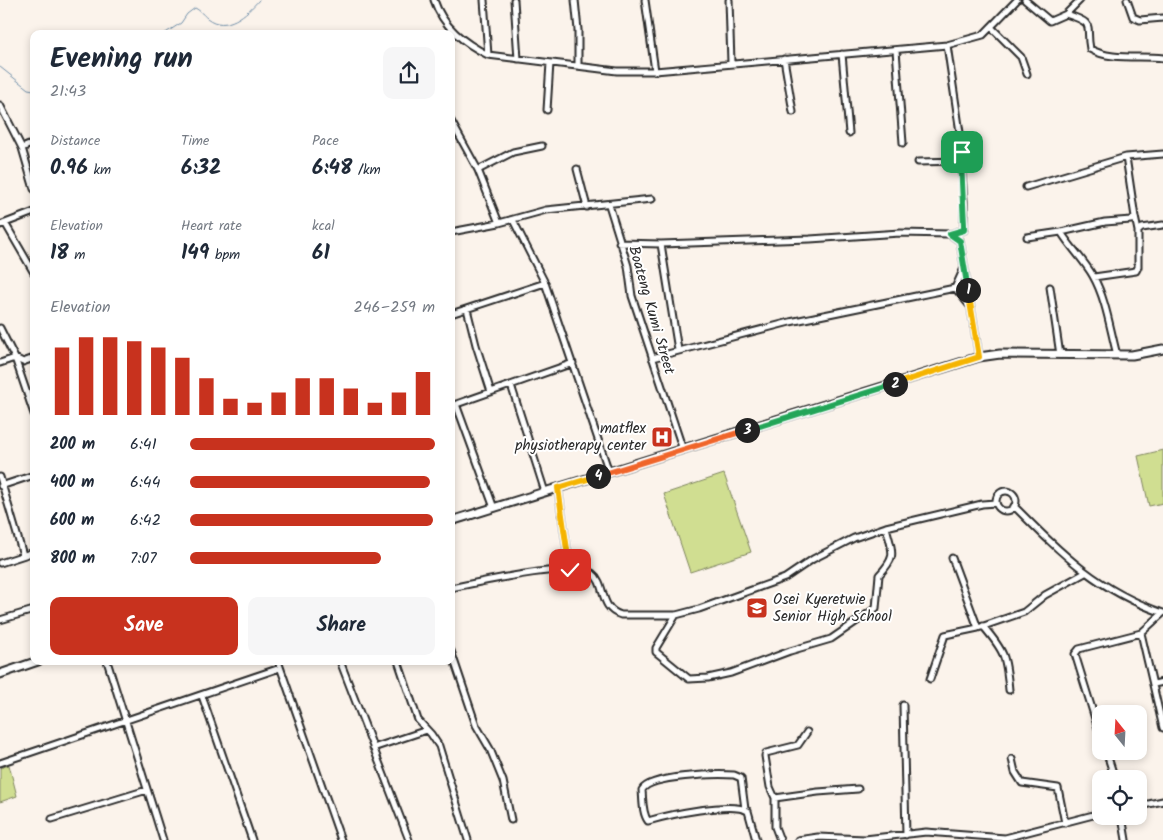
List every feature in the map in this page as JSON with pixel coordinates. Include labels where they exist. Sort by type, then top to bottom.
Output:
[{"type":"street","points":[[434,0],[452,30]]},
{"type":"street","points":[[484,0],[488,55]]},
{"type":"street","points":[[514,0],[518,59]]},
{"type":"street","points":[[575,0],[578,30],[578,66]]},
{"type":"street","points":[[645,0],[655,71]]},
{"type":"street","points":[[729,0],[731,63]]},
{"type":"street","points":[[455,34],[473,48],[488,55],[616,71],[655,71],[896,50],[947,45],[973,40],[992,28],[1017,0]]},
{"type":"street","points":[[1025,0],[1050,21],[1066,14],[1080,0]]},
{"type":"street","points":[[1127,0],[1133,17],[1140,20],[1163,18]]},
{"type":"street","points":[[1066,14],[1087,23],[1090,28],[1090,49],[1097,53],[1114,56],[1163,58]]},
{"type":"street","points":[[992,28],[1021,57],[1028,74]]},
{"type":"street","points":[[619,243],[661,244],[810,239],[900,233],[950,234],[964,230],[962,146],[947,45]]},
{"type":"street","points":[[896,50],[903,143]]},
{"type":"street","points":[[842,54],[850,133]]},
{"type":"street","points":[[784,59],[794,112]]},
{"type":"street","points":[[547,110],[550,63]]},
{"type":"street","points":[[0,105],[22,148],[30,175]]},
{"type":"street","points":[[455,129],[478,170],[499,224]]},
{"type":"street","points":[[22,148],[30,145]]},
{"type":"street","points":[[478,170],[513,152],[542,146]]},
{"type":"street","points":[[1026,187],[1126,157],[1163,154]]},
{"type":"street","points":[[1094,277],[1136,271],[1138,267],[1138,231],[1126,157]]},
{"type":"street","points":[[918,162],[961,161]]},
{"type":"street","points":[[576,169],[587,207]]},
{"type":"street","points":[[455,231],[499,224],[546,210],[609,205],[652,199]]},
{"type":"street","name":"Boateng Kumi Street","points":[[609,205],[619,243],[628,266],[632,296],[683,450]]},
{"type":"street","points":[[30,214],[3,224],[30,267]]},
{"type":"street","points":[[1027,237],[1061,232],[1104,222],[1131,220],[1135,217]]},
{"type":"street","points":[[513,220],[545,283],[609,472]]},
{"type":"street","points":[[1138,231],[1142,228],[1163,225]]},
{"type":"street","points":[[1061,232],[1094,277],[1106,311],[1116,355]]},
{"type":"street","points":[[950,234],[960,241],[979,357]]},
{"type":"street","points":[[661,244],[678,350]]},
{"type":"street","points":[[955,288],[964,268]]},
{"type":"street","points":[[455,313],[545,283]]},
{"type":"street","points":[[1050,287],[1060,355]]},
{"type":"street","points":[[652,358],[790,322],[955,288]]},
{"type":"street","points":[[955,288],[970,306]]},
{"type":"street","points":[[467,309],[491,392]]},
{"type":"street","points":[[0,328],[15,358],[30,402]]},
{"type":"street","points":[[455,520],[979,357],[1000,354],[1144,354],[1163,348]]},
{"type":"street","points":[[0,364],[15,358],[23,362],[30,359]]},
{"type":"street","points":[[455,405],[573,363]]},
{"type":"street","points":[[511,385],[545,492]]},
{"type":"street","points":[[455,408],[494,508]]},
{"type":"street","points":[[1,486],[30,476]]},
{"type":"street","points":[[0,477],[1,486],[24,555]]},
{"type":"street","points":[[558,488],[570,570]]},
{"type":"street","points":[[1008,491],[1014,496],[1016,501],[1014,506],[1009,510],[999,508],[996,503],[996,497],[999,493],[1008,491]]},
{"type":"street","points":[[455,587],[510,576],[570,570],[586,571],[594,574],[608,608],[614,613],[621,615],[676,615],[699,609],[785,578],[854,538],[886,527],[982,504],[996,503]]},
{"type":"street","points":[[1014,506],[1068,560],[1085,573],[1129,599],[1163,613],[1141,633],[1079,649],[1075,654],[1092,709]]},
{"type":"street","points":[[676,615],[656,648],[656,652],[657,655],[690,679],[708,678],[731,673],[790,651],[831,639],[876,608],[878,602],[877,581],[879,575],[890,564],[893,556],[886,527]]},
{"type":"street","points":[[0,563],[30,553]]},
{"type":"street","points":[[952,558],[981,627],[1000,646],[1005,655],[1009,690]]},
{"type":"street","points":[[930,679],[945,635],[981,627],[1024,612],[1045,595],[1085,573]]},
{"type":"street","points":[[0,620],[30,611]]},
{"type":"street","points":[[1141,633],[1163,728]]},
{"type":"street","points":[[455,663],[476,725],[490,749],[503,781],[511,820]]},
{"type":"street","points":[[0,674],[30,664]]},
{"type":"street","points":[[108,665],[163,840]]},
{"type":"street","points":[[279,665],[341,840]]},
{"type":"street","points":[[342,665],[409,840]]},
{"type":"street","points":[[399,665],[418,720],[439,746],[468,840]]},
{"type":"street","points":[[0,763],[280,668]]},
{"type":"street","points":[[1154,684],[1163,682]]},
{"type":"street","points":[[202,696],[252,840]]},
{"type":"street","points":[[903,705],[906,835]]},
{"type":"street","points":[[373,748],[427,730]]},
{"type":"street","points":[[780,840],[775,827],[776,798],[770,787],[766,753],[798,745],[807,732]]},
{"type":"street","points":[[1012,759],[1015,772],[1022,783],[1058,788],[1065,823]]},
{"type":"street","points":[[745,809],[741,778],[734,775],[676,778],[646,785],[642,790],[643,809],[645,819],[648,821],[722,808],[739,807],[748,811],[752,819],[756,840]]},
{"type":"street","points":[[776,798],[858,789]]},
{"type":"street","points":[[52,820],[147,790]]},
{"type":"street","points":[[1147,804],[1163,801]]},
{"type":"street","points":[[798,840],[818,837],[865,839],[936,832],[1004,839],[1092,816]]},
{"type":"street","points":[[1124,825],[1126,840]]},
{"type":"green space","points":[[1163,450],[1163,503],[1149,506],[1138,456]]},
{"type":"green space","points":[[724,474],[751,552],[690,572],[664,494]]},
{"type":"green space","points":[[9,765],[17,796],[0,802],[0,768]]},
{"type":"waterway","points":[[170,30],[181,23],[187,14],[195,8],[214,22],[229,23],[242,16],[259,0]]},
{"type":"waterway","points":[[0,67],[30,89]]},
{"type":"place","name":"matflex physiotherapy center","points":[[662,437]]},
{"type":"place","name":"Osei Kyeretwie Senior High School","points":[[757,608]]},
{"type":"route","points":[[570,570],[558,488],[979,357],[960,241],[957,237],[950,234],[964,230],[962,152]]}]
